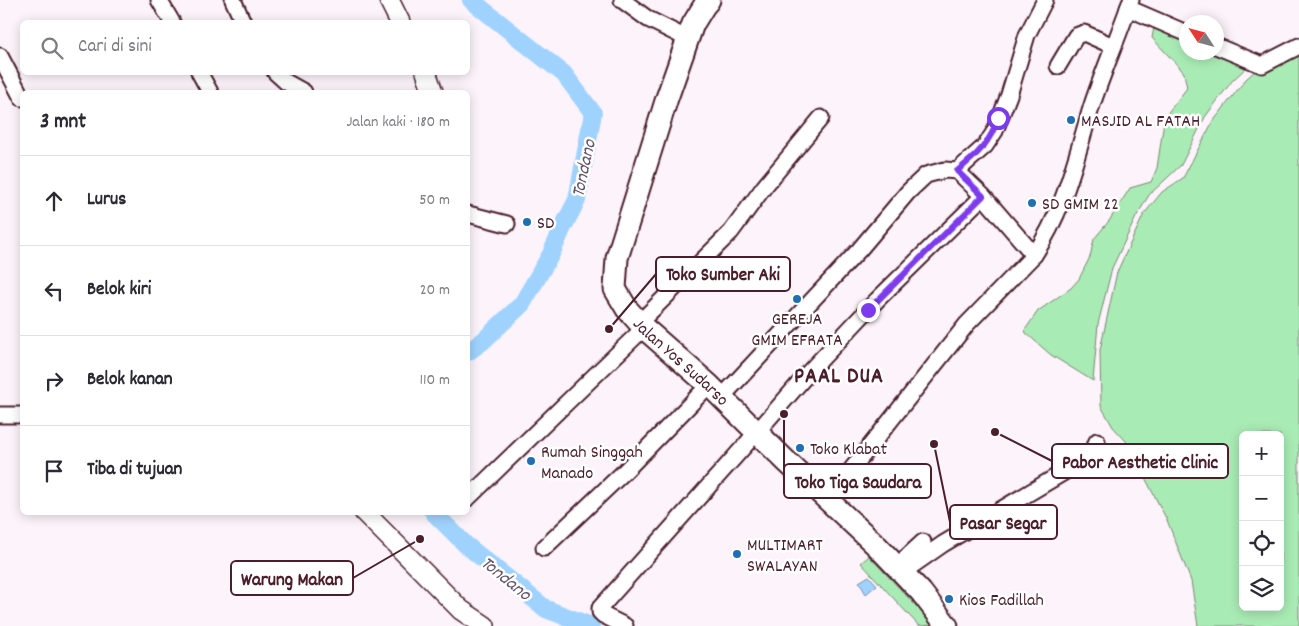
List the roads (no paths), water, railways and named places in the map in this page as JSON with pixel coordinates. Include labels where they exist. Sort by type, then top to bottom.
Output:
[{"type":"highway","name":"Jalan Yos Sudarso","points":[[709,0],[693,24],[667,98],[617,258],[615,289],[624,304],[642,325],[715,391],[900,569],[921,592],[946,626]]},
{"type":"main road","points":[[389,0],[399,20]]},
{"type":"main road","points":[[427,75],[432,90]]},
{"type":"main road","points":[[367,515],[461,610],[485,626]]},
{"type":"street","points":[[159,0],[171,20]]},
{"type":"street","points":[[233,0],[242,20]]},
{"type":"street","points":[[622,0],[648,20],[688,39]]},
{"type":"street","points":[[957,171],[985,146],[995,131],[1009,95],[1027,35],[1045,0]]},
{"type":"street","points":[[828,499],[967,324],[1034,255],[1043,242],[1060,206],[1113,46],[1130,4],[1179,29]]},
{"type":"street","points":[[1058,66],[1076,36],[1080,33],[1113,46]]},
{"type":"street","points":[[1224,49],[1262,65],[1299,46]]},
{"type":"street","points":[[0,56],[20,94]]},
{"type":"street","points":[[202,75],[209,90]]},
{"type":"street","points":[[278,75],[300,90]]},
{"type":"street","points":[[470,496],[642,325],[731,232],[764,187],[821,118]]},
{"type":"street","points":[[544,548],[625,471],[715,391],[859,250],[916,183],[926,175],[952,170],[957,171],[983,196],[1034,255]]},
{"type":"street","points":[[625,626],[603,615],[600,612],[600,608],[809,372],[877,300],[983,196]]},
{"type":"street","points":[[470,214],[508,224]]},
{"type":"street","points":[[0,416],[20,415]]},
{"type":"street","points":[[900,569],[1081,462],[1092,454],[1097,442]]},
{"type":"street","points":[[900,569],[923,542]]},
{"type":"water","points":[[869,576],[877,585],[866,594],[859,582]]},
{"type":"waterway","name":"Tondano","points":[[470,351],[483,341],[522,304],[551,254],[577,200],[593,113],[564,74],[471,0]]},
{"type":"waterway","name":"Tondano","points":[[436,515],[466,545],[546,609],[591,626]]},
{"type":"place","name":"MASJID AL FATAH","points":[[1071,120]]},
{"type":"place","name":"SD GMIM 22","points":[[1032,203]]},
{"type":"place","name":"SD","points":[[527,222]]},
{"type":"place","name":"GEREJA GMIM EFRATA","points":[[797,299]]},
{"type":"place","name":"Toko Sumber Aki","points":[[609,329]]},
{"type":"place","name":"Toko Tiga Saudara","points":[[784,414]]},
{"type":"place","name":"Pabor Aesthetic Clinic","points":[[995,432]]},
{"type":"place","name":"Pasar Segar","points":[[934,444]]},
{"type":"place","name":"Toko Klabat","points":[[800,448]]},
{"type":"place","name":"Rumah Singgah Manado","points":[[531,461]]},
{"type":"place","name":"Warung Makan","points":[[420,539]]},
{"type":"place","name":"MULTIMART SWALAYAN","points":[[737,554]]},
{"type":"place","name":"Kios Fadillah","points":[[949,599]]},
{"type":"district","name":"PAAL DUA","points":[[839,374]]}]
